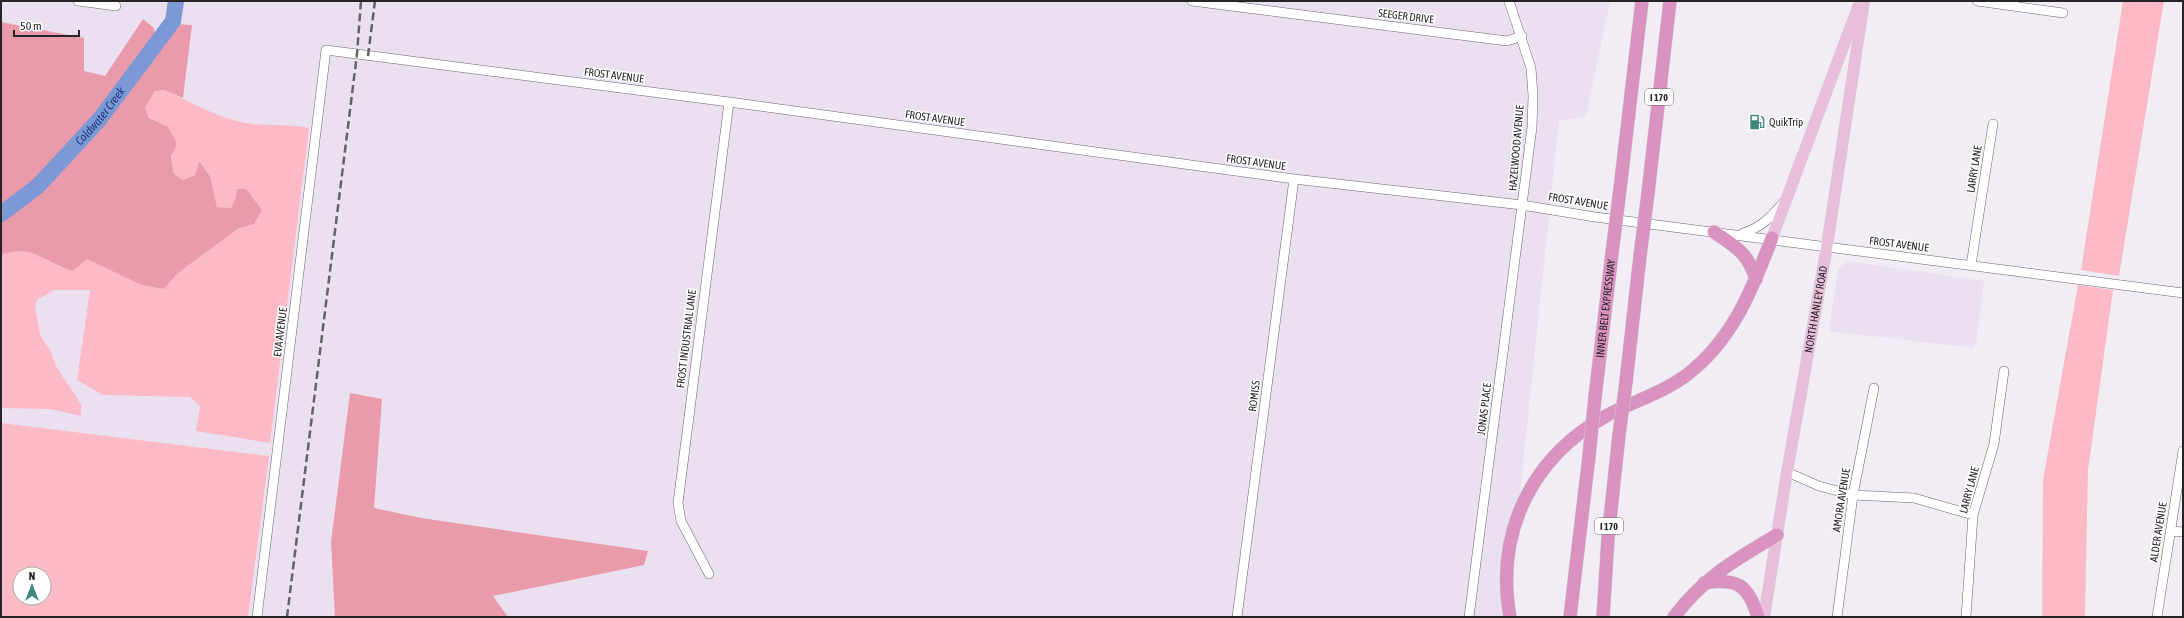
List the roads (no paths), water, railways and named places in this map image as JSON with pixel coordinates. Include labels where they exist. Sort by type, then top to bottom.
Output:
[{"type":"highway","name":"INNER BELT EXPRESSWAY","points":[[1570,617],[1642,1]]},
{"type":"highway","name":"I 170","points":[[1603,617],[1609,531],[1619,435],[1670,1]]},
{"type":"highway","points":[[1714,232],[1744,254],[1752,266],[1756,279]]},
{"type":"highway","points":[[1510,617],[1506,580],[1509,548],[1523,503],[1538,476],[1558,452],[1582,430],[1607,415],[1652,396],[1693,370],[1726,336],[1743,308],[1772,238]]},
{"type":"highway","points":[[1674,617],[1704,583],[1736,559],[1777,536]]},
{"type":"highway","points":[[1704,583],[1728,581],[1741,586],[1750,596],[1758,617]]},
{"type":"main road","points":[[1772,238],[1861,1]]},
{"type":"main road","name":"NORTH HANLEY ROAD","points":[[1764,617],[1787,472],[1827,246],[1864,1]]},
{"type":"street","points":[[78,1],[116,6]]},
{"type":"street","name":"SEEGER DRIVE","points":[[1192,1],[1507,41],[1522,36]]},
{"type":"street","name":"HAZELWOOD AVENUE","points":[[1510,1],[1522,36],[1530,68],[1533,96],[1532,127],[1522,205]]},
{"type":"street","points":[[1977,1],[2062,13]]},
{"type":"street","name":"FROST AVENUE","points":[[326,50],[729,102],[1294,179],[1522,205],[1596,217],[1772,238],[2183,293]]},
{"type":"street","name":"EVA AVENUE","points":[[257,617],[326,50]]},
{"type":"street","name":"FROST INDUSTRIAL LANE","points":[[709,574],[680,521],[678,503],[729,102]]},
{"type":"street","name":"LARRY LANE","points":[[1971,265],[1993,124]]},
{"type":"street","name":"ROMISS","points":[[1237,617],[1294,179]]},
{"type":"street","points":[[1737,234],[1752,231],[1766,222],[1787,199]]},
{"type":"street","name":"JONAS PLACE","points":[[1469,617],[1522,205]]},
{"type":"street","name":"LARRY LANE","points":[[1966,617],[1973,515],[1994,444],[2004,372]]},
{"type":"street","name":"AMORA AVENUE","points":[[1837,617],[1853,495],[1874,388]]},
{"type":"street","name":"ALDER AVENUE","points":[[2157,617],[2183,451]]},
{"type":"street","points":[[1787,472],[1820,486],[1853,495],[1914,498],[1973,515]]},
{"type":"street","points":[[2171,531],[2183,532]]},
{"type":"waterway","name":"Coldwater Creek","points":[[1,214],[38,186],[99,120],[173,21],[176,1]]},
{"type":"railway","points":[[287,617],[357,54],[361,1]]},
{"type":"railway","points":[[368,56],[375,1]]},
{"type":"place","name":"QuikTrip","points":[[1757,122]]}]
